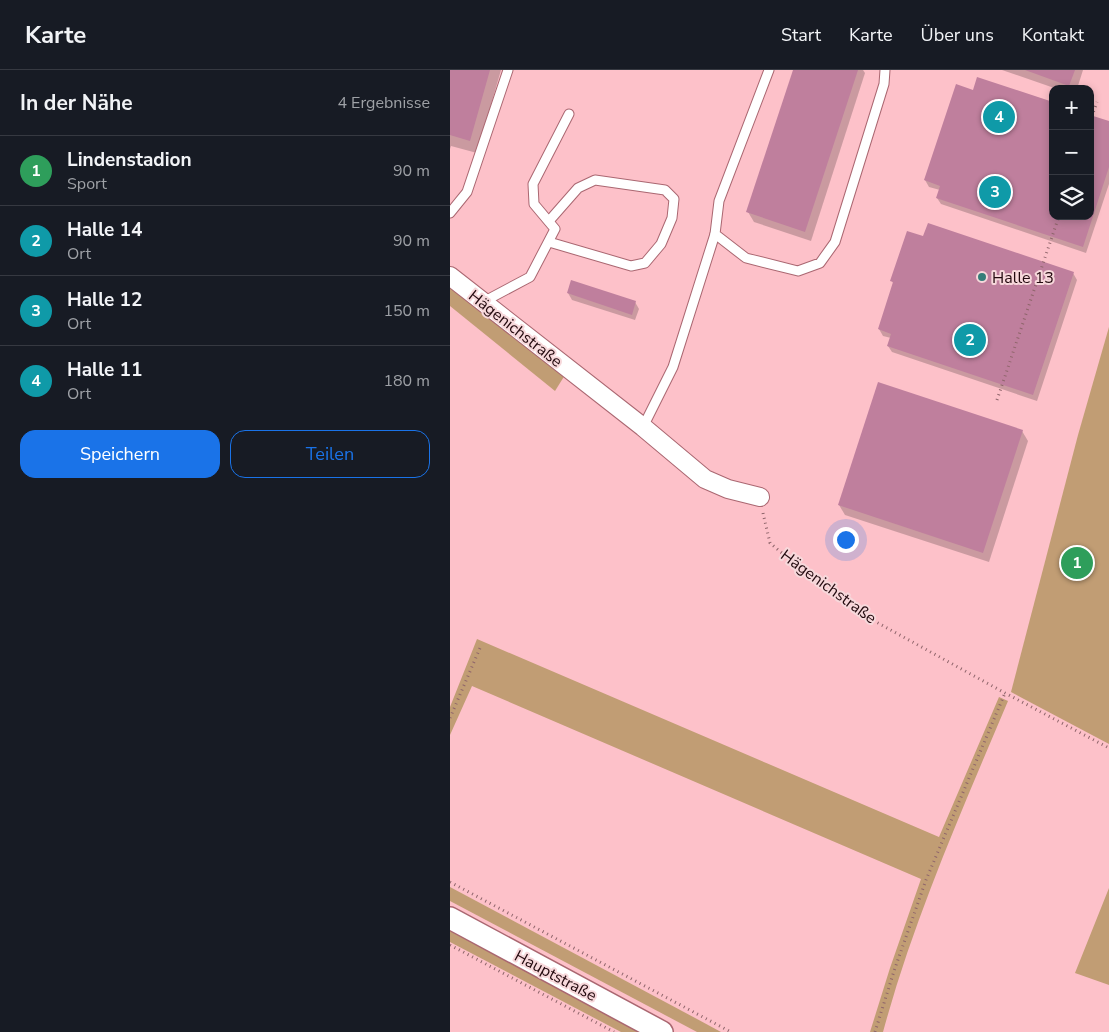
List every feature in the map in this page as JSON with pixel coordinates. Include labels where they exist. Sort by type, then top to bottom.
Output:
[{"type":"street","name":"Hägenichstraße","points":[[450,276],[643,427],[705,479],[760,497]]},
{"type":"street","name":"Hauptstraße","points":[[450,918],[662,1032]]},
{"type":"lane","points":[[450,213],[467,192],[508,70]]},
{"type":"lane","points":[[643,427],[673,367],[715,234],[719,201],[769,70]]},
{"type":"lane","points":[[715,234],[746,258],[798,271],[820,263],[835,242],[884,84],[885,70]]},
{"type":"lane","points":[[483,302],[530,277],[555,229],[534,204],[533,184],[569,114]]},
{"type":"lane","points":[[549,221],[578,188],[595,180],[665,190],[674,199],[672,218],[661,244],[645,263],[631,266],[549,242]]},
{"type":"path","points":[[1094,110],[1097,102]]},
{"type":"path","points":[[997,400],[1058,220]]},
{"type":"path","name":"Hägenichstraße","points":[[760,497],[770,543],[807,574],[858,612],[1109,748]]},
{"type":"path","points":[[450,718],[480,648]]},
{"type":"path","points":[[876,1032],[894,971],[926,880],[1005,693]]},
{"type":"path","points":[[450,882],[732,1032]]},
{"type":"path","points":[[450,945],[614,1032]]},
{"type":"shaded area","points":[[450,286],[565,375],[555,391],[450,306]]},
{"type":"shaded area","points":[[1109,327],[1109,744],[1011,692],[1078,435]]},
{"type":"shaded area","points":[[477,639],[939,837],[999,697],[1008,701],[924,906],[895,990],[883,1032],[870,1032],[921,879],[472,686],[450,735],[450,707]]},
{"type":"shaded area","points":[[450,887],[721,1032],[697,1032],[450,901]]},
{"type":"shaded area","points":[[1109,888],[1109,985],[1075,973]]},
{"type":"shaded area","points":[[450,928],[644,1032],[621,1032],[450,942]]},
{"type":"building","points":[[450,70],[490,70],[470,141],[450,135]]},
{"type":"building","points":[[793,70],[858,70],[805,232],[746,212]]},
{"type":"building","points":[[1025,70],[1075,70],[1069,85]]},
{"type":"building","points":[[977,77],[1049,101],[1049,220],[1092,220],[1083,247],[936,198],[940,186],[924,180],[956,84],[973,90]]},
{"type":"building","points":[[1094,116],[1109,121],[1109,167],[1094,213]]},
{"type":"building","points":[[928,223],[1074,272],[1033,395],[887,346],[891,334],[878,329],[893,282],[890,281],[907,231],[923,236]]},
{"type":"building","points":[[571,280],[636,301],[632,315],[567,293]]},
{"type":"building","points":[[878,382],[1023,430],[983,553],[838,505]]},
{"type":"place","name":"Halle 11","points":[[999,117]]},
{"type":"place","name":"Halle 12","points":[[995,192]]},
{"type":"place","name":"Halle 13","points":[[982,277]]},
{"type":"place","name":"Halle 14","points":[[970,340]]},
{"type":"place","name":"Lindenstadion","points":[[1077,563]]}]
